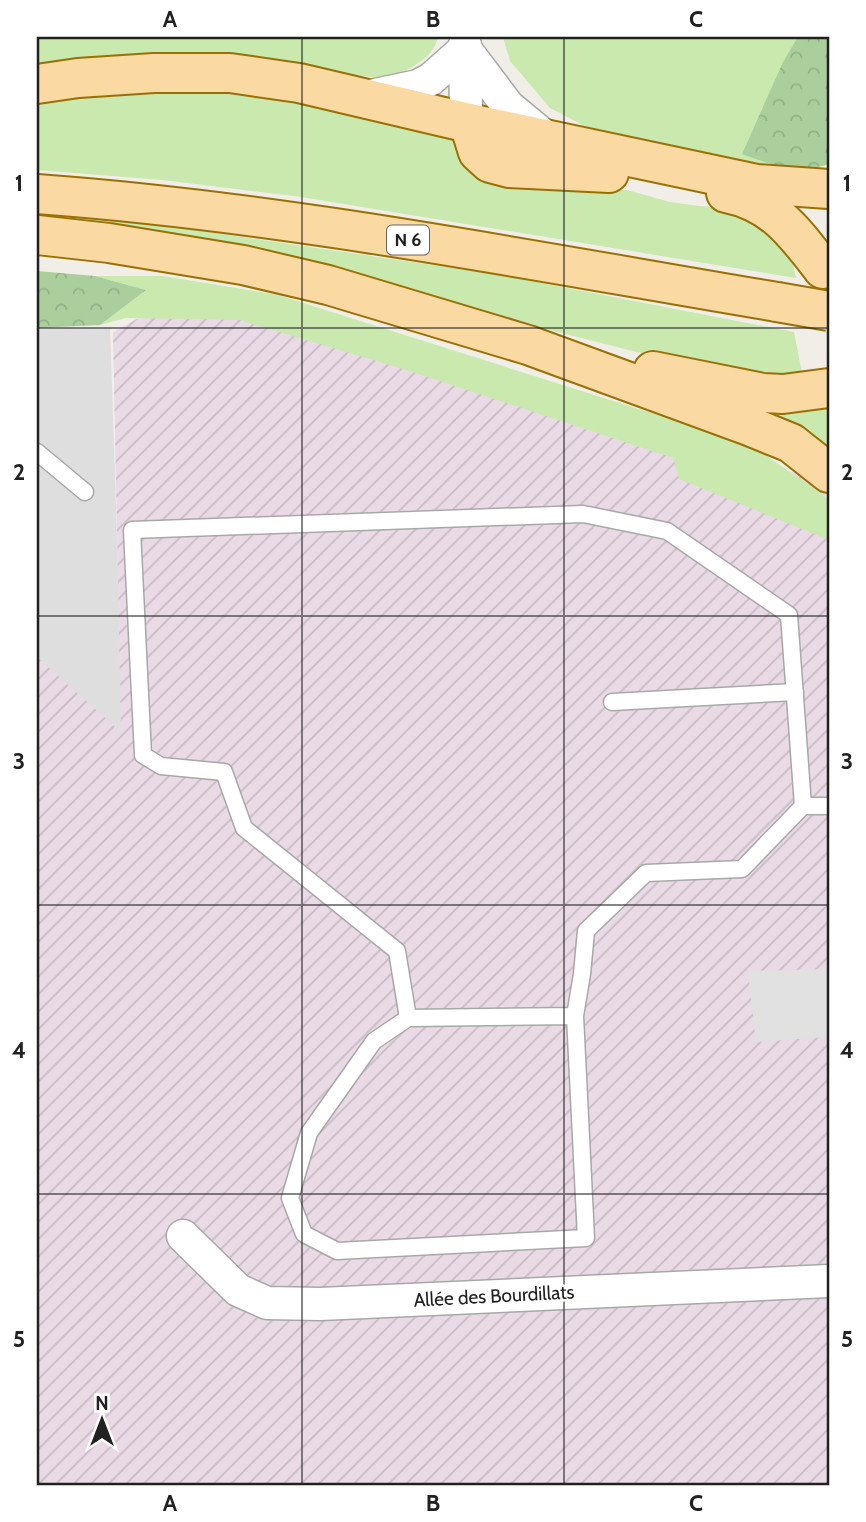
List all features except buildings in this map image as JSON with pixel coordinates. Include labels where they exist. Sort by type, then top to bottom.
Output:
[{"type":"main road","points":[[37,84],[78,78],[154,73],[230,74],[299,83],[549,141],[757,184],[829,189]]},
{"type":"main road","points":[[469,123],[478,152],[490,163],[509,168],[625,174],[735,195],[767,208],[826,256],[823,310],[829,331]]},
{"type":"main road","name":"N 6","points":[[37,194],[102,198],[276,220],[829,311]]},
{"type":"main road","points":[[37,235],[109,243],[243,265],[328,285],[528,345],[790,443],[829,473]]},
{"type":"main road","points":[[528,345],[763,393],[783,394],[829,388]]},
{"type":"street","points":[[366,97],[418,86],[431,79],[465,43]]},
{"type":"street","points":[[465,43],[466,113],[469,123]]},
{"type":"street","points":[[465,43],[508,106],[549,141]]},
{"type":"street","name":"Allée des Bourdillats","points":[[183,1236],[238,1290],[267,1303],[320,1304],[829,1281]]},
{"type":"lane","points":[[37,452],[85,492]]},
{"type":"lane","points":[[408,1018],[397,951],[244,828],[224,772],[161,766],[143,755],[132,530],[583,513],[667,531],[789,615],[803,806]]},
{"type":"lane","points":[[612,702],[795,692]]},
{"type":"lane","points":[[575,1016],[408,1018],[374,1041],[309,1133],[290,1198],[304,1234],[337,1251],[586,1238],[575,1016],[586,931],[646,873],[742,869],[803,806],[829,806]]},
{"type":"shaded area","points":[[190,290],[750,464],[829,479],[829,1485],[37,1485],[37,657],[121,732],[113,332]]},
{"type":"shaded area","points":[[110,328],[124,744],[37,669],[37,329]]},
{"type":"shaded area","points":[[829,969],[829,1037],[756,1042],[748,971]]},
{"type":"green space","points":[[37,37],[438,37],[425,58],[387,79],[183,54],[100,56],[37,67]]},
{"type":"green space","points":[[503,37],[829,37],[829,164],[819,167],[778,167],[594,131],[550,108],[510,61]]},
{"type":"green space","points":[[798,37],[829,37],[829,164],[818,167],[774,165],[742,154],[783,62]]},
{"type":"green space","points":[[199,83],[433,123],[603,189],[627,190],[670,202],[699,206],[735,207],[790,250],[796,278],[301,197],[163,180],[37,170],[37,92]]},
{"type":"green space","points":[[37,214],[147,223],[500,275],[794,332],[803,378],[781,379],[672,361],[368,284],[37,228]]},
{"type":"green space","points":[[37,271],[95,276],[146,290],[100,325],[37,328]]},
{"type":"green space","points":[[95,276],[163,276],[278,295],[664,417],[762,453],[821,493],[829,501],[829,540],[679,479],[673,458],[403,369],[239,320],[126,318],[100,325],[146,290]]},
{"type":"green space","points":[[823,406],[829,408],[829,460],[762,412]]}]
